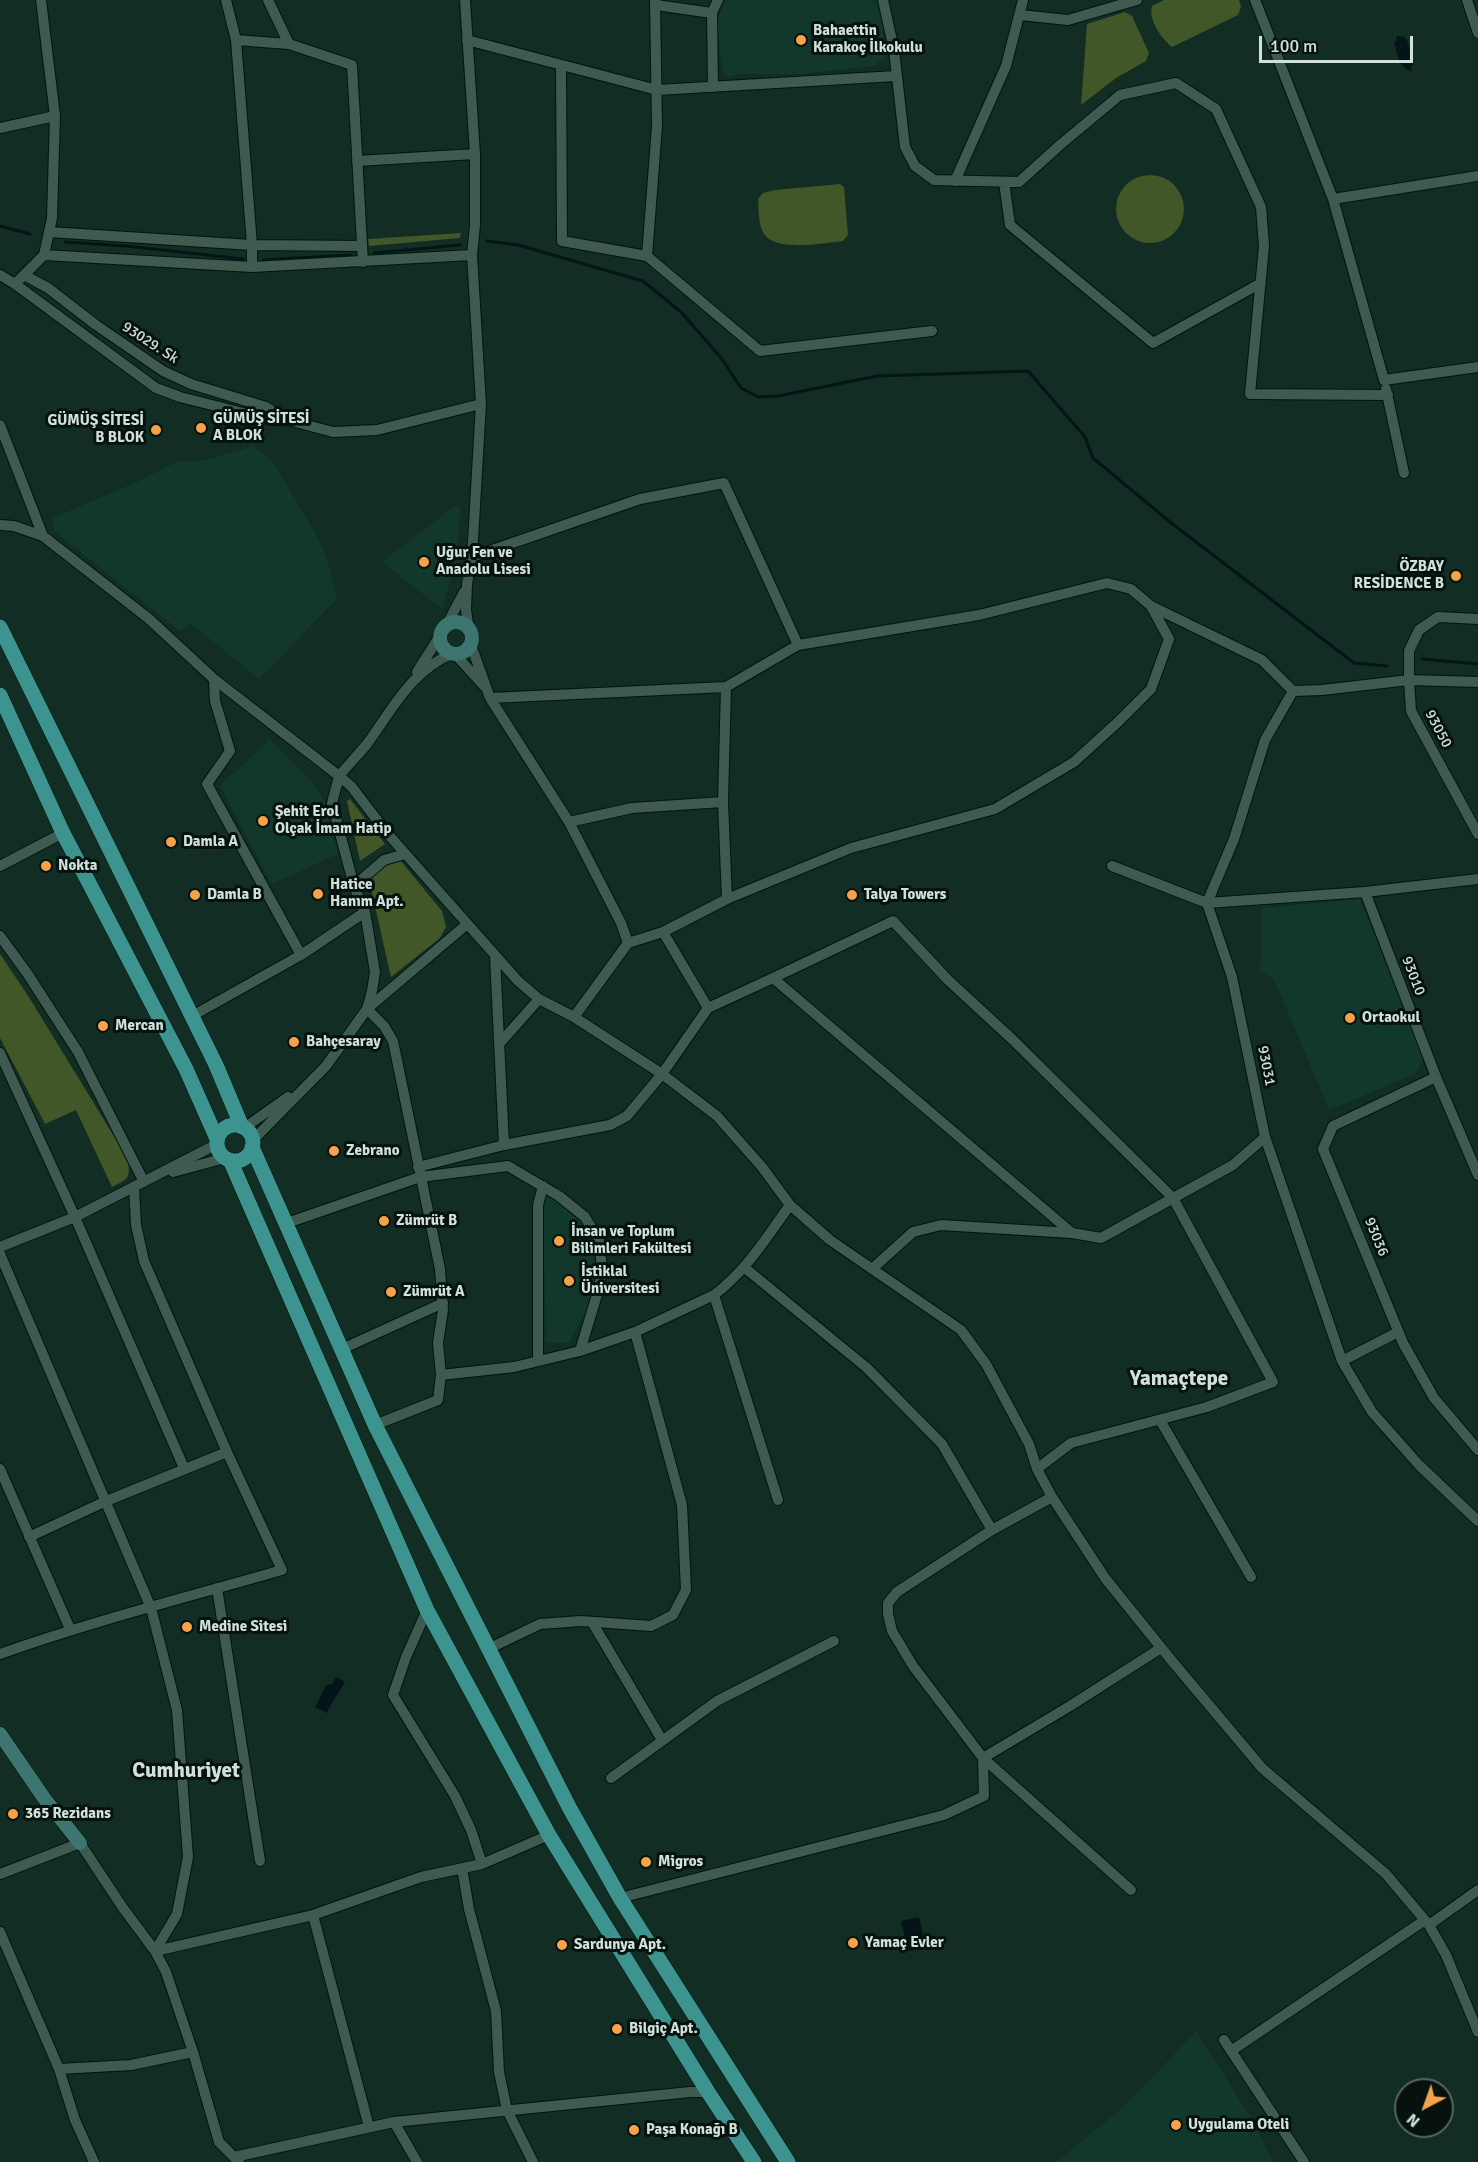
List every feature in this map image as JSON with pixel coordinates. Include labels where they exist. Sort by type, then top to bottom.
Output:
[{"type":"main road","points":[[0,627],[216,1065],[375,1425],[569,1807],[620,1898],[788,2162]]},
{"type":"main road","points":[[0,694],[63,832],[186,1069],[217,1141],[218,1150],[228,1159],[427,1610],[549,1835],[751,2161]]},
{"type":"main road","points":[[217,1141],[224,1129],[236,1126],[247,1136]]},
{"type":"main road","points":[[228,1159],[241,1160],[246,1156],[247,1136]]},
{"type":"street","points":[[15,285],[44,255],[52,218],[55,116],[41,0]]},
{"type":"street","points":[[226,0],[236,40],[252,267]]},
{"type":"street","points":[[268,0],[289,44]]},
{"type":"street","points":[[465,0],[475,154],[475,225],[472,255],[481,404],[472,557],[467,584],[466,610],[472,634],[471,645],[490,698],[569,822],[621,923],[628,943]]},
{"type":"street","points":[[713,87],[712,13],[718,0]]},
{"type":"street","points":[[883,0],[894,50],[905,147],[915,166],[934,180],[1019,182],[1120,95],[1176,83],[1216,109],[1261,207],[1264,246],[1250,394],[1388,395]]},
{"type":"street","points":[[955,181],[1006,66],[1023,0]]},
{"type":"street","points":[[1020,15],[1068,20],[1134,0]]},
{"type":"street","points":[[1255,0],[1333,199],[1388,395],[1404,473]]},
{"type":"street","points":[[1467,0],[1478,33]]},
{"type":"street","points":[[647,256],[657,126],[655,3],[712,13]]},
{"type":"street","points":[[236,40],[289,44],[352,65],[363,262]]},
{"type":"street","points":[[467,40],[657,90],[897,76]]},
{"type":"street","points":[[561,65],[562,241],[647,256],[760,351],[932,331]]},
{"type":"street","points":[[0,128],[55,116]]},
{"type":"street","points":[[357,161],[475,154]]},
{"type":"street","points":[[1333,199],[1478,176]]},
{"type":"street","points":[[1004,182],[1010,225],[1153,343],[1261,283]]},
{"type":"street","points":[[49,232],[252,245],[362,246]]},
{"type":"street","points":[[44,255],[252,267],[472,255]]},
{"type":"street","name":"93029. Sk","points":[[0,275],[156,388],[180,397],[271,420],[284,419]]},
{"type":"street","name":"93029. Sk","points":[[24,275],[48,288],[96,325],[163,371],[191,384],[266,407],[284,419],[333,432],[377,430],[481,404]]},
{"type":"street","points":[[87,337],[96,325]]},
{"type":"street","points":[[1384,380],[1478,367]]},
{"type":"street","points":[[167,392],[173,376]]},
{"type":"street","points":[[0,425],[43,536]]},
{"type":"street","points":[[472,557],[640,499],[724,483],[798,645]]},
{"type":"street","points":[[0,525],[14,526],[43,536],[148,618],[214,679],[351,786],[405,854],[518,981],[539,999],[574,1017],[662,1074],[717,1116],[762,1167],[790,1205],[830,1240],[961,1330],[986,1364],[1029,1444],[1037,1469],[1052,1497],[1105,1578],[1262,1768],[1386,1874],[1427,1923],[1446,1955],[1478,2032]]},
{"type":"street","points":[[490,698],[726,687],[798,645],[979,615],[1107,583],[1131,589],[1151,606],[1262,660],[1293,692],[1409,680],[1478,682]]},
{"type":"street","points":[[367,1009],[375,972],[365,912],[354,886],[332,803],[339,776],[366,745],[407,687],[460,603],[467,584]]},
{"type":"street","points":[[574,1017],[628,943],[663,932],[727,898],[851,848],[995,809],[1074,762],[1151,689],[1169,639],[1151,606]]},
{"type":"street","name":"93050","points":[[1478,619],[1438,617],[1419,630],[1409,651],[1412,711],[1478,834]]},
{"type":"street","points":[[470,630],[456,622],[444,630],[441,639],[445,649],[454,654],[484,686]]},
{"type":"street","points":[[407,687],[427,667],[442,658],[464,652],[471,645]]},
{"type":"street","points":[[214,679],[215,701],[231,750],[207,784],[301,955]]},
{"type":"street","points":[[726,687],[723,802],[727,898]]},
{"type":"street","points":[[1208,903],[1234,839],[1265,740],[1293,692]]},
{"type":"street","points":[[569,822],[632,808],[723,802]]},
{"type":"street","points":[[0,866],[63,832]]},
{"type":"street","points":[[354,886],[384,860],[405,854]]},
{"type":"street","points":[[1112,866],[1208,903],[1365,892],[1478,879]]},
{"type":"street","name":"93010","points":[[1365,892],[1436,1077],[1478,1175]]},
{"type":"street","name":"93031","points":[[1208,903],[1232,977],[1264,1137],[1342,1361],[1372,1412],[1419,1465],[1478,1521]]},
{"type":"street","points":[[192,1016],[301,955],[365,912]]},
{"type":"street","points":[[287,1223],[419,1172],[504,1145],[610,1125],[627,1116],[662,1074],[708,1008],[892,921],[948,980],[1012,1039],[1173,1198],[1273,1382],[1207,1407],[1071,1443],[1037,1469]]},
{"type":"street","points":[[247,1136],[326,1066],[367,1009],[466,925]]},
{"type":"street","points":[[663,932],[708,1008]]},
{"type":"street","points":[[0,936],[78,1052],[139,1184],[136,1225],[144,1261],[227,1452],[282,1570],[70,1629],[0,1654]]},
{"type":"street","points":[[495,956],[504,1145]]},
{"type":"street","points":[[773,978],[1072,1233]]},
{"type":"street","points":[[500,1043],[539,999]]},
{"type":"street","points":[[367,1009],[384,1026],[393,1041],[440,1269],[442,1303],[438,1343],[441,1375],[438,1400],[375,1425]]},
{"type":"street","points":[[0,1053],[75,1217],[184,1468]]},
{"type":"street","name":"93036","points":[[1436,1077],[1333,1126],[1323,1149],[1398,1332],[1434,1398],[1478,1450]]},
{"type":"street","points":[[872,1269],[913,1232],[941,1225],[1072,1233],[1101,1238],[1233,1165],[1264,1137]]},
{"type":"street","points":[[0,1247],[75,1217],[156,1177],[217,1141]]},
{"type":"street","points":[[156,1177],[228,1159]]},
{"type":"street","points":[[419,1172],[508,1166],[559,1196],[585,1217],[599,1240],[602,1268],[599,1288],[580,1351]]},
{"type":"street","points":[[538,1361],[538,1205],[543,1186]]},
{"type":"street","points":[[441,1375],[514,1367],[580,1351],[635,1332],[714,1295],[745,1268],[790,1205]]},
{"type":"street","points":[[0,1254],[151,1608],[177,1710],[188,1857],[177,1914],[155,1951]]},
{"type":"street","points":[[745,1268],[867,1368],[942,1444],[992,1530]]},
{"type":"street","points":[[714,1295],[778,1500]]},
{"type":"street","points":[[342,1349],[442,1303]]},
{"type":"street","points":[[488,1649],[540,1624],[592,1622],[651,1626],[673,1615],[686,1590],[682,1505],[635,1332]]},
{"type":"street","points":[[1342,1361],[1398,1332]]},
{"type":"street","points":[[1161,1420],[1251,1577]]},
{"type":"street","points":[[29,1537],[104,1502],[227,1452]]},
{"type":"street","points":[[0,1469],[70,1629]]},
{"type":"street","points":[[1052,1497],[992,1530],[897,1592],[888,1603],[888,1614],[892,1631],[913,1666],[982,1758],[1131,1890]]},
{"type":"street","points":[[217,1588],[260,1861]]},
{"type":"street","points":[[427,1610],[406,1657],[393,1695],[455,1796],[471,1830],[483,1864]]},
{"type":"street","points":[[592,1622],[662,1740]]},
{"type":"street","points":[[611,1778],[717,1701],[834,1641]]},
{"type":"street","points":[[982,1758],[1161,1648]]},
{"type":"street","points":[[0,1734],[155,1951],[166,1972],[193,2052],[219,2142],[237,2159],[394,2122],[708,2092]]},
{"type":"street","points":[[620,1898],[944,1815],[984,1797],[982,1758]]},
{"type":"street","points":[[155,1951],[313,1915],[421,1877],[483,1864],[549,1835]]},
{"type":"street","points":[[0,1874],[80,1843]]},
{"type":"street","points":[[462,1868],[469,1909],[496,2011],[499,2072],[507,2110],[533,2162]]},
{"type":"street","points":[[1231,2051],[1478,1890]]},
{"type":"street","points":[[313,1915],[369,2127]]},
{"type":"street","points":[[0,1932],[59,2069],[75,2120],[94,2162]]},
{"type":"street","points":[[1224,2040],[1304,2162]]},
{"type":"street","points":[[59,2069],[130,2065],[193,2052]]},
{"type":"street","points":[[394,2122],[417,2162]]},
{"type":"shaded area","name":"Bahaettin Karakoç İlkokulu","points":[[725,0],[872,0],[880,9],[886,57],[873,66],[801,74],[738,74],[731,77],[723,73],[716,23]]},
{"type":"shaded area","points":[[1396,36],[1405,37],[1407,40],[1414,65],[1411,66],[1412,71],[1404,67],[1399,60],[1394,42],[1397,40]]},
{"type":"shaded area","points":[[254,446],[274,463],[318,538],[328,562],[337,599],[259,679],[190,623],[180,631],[54,531],[53,518],[137,482],[176,462],[206,460]]},
{"type":"shaded area","points":[[456,505],[461,509],[456,562],[442,609],[382,562]]},
{"type":"shaded area","points":[[269,740],[312,781],[324,800],[338,854],[272,884],[220,786]]},
{"type":"shaded area","name":"Ortaokul","points":[[1360,899],[1425,1057],[1415,1074],[1329,1110],[1274,979],[1260,971],[1262,908]]},
{"type":"shaded area","name":"İstiklal Üniversitesi","points":[[547,1194],[571,1209],[587,1226],[595,1264],[593,1298],[569,1343],[546,1343],[543,1207]]},
{"type":"shaded area","points":[[336,1677],[345,1682],[327,1713],[315,1707],[326,1685],[332,1684]]},
{"type":"shaded area","points":[[919,1917],[926,1947],[908,1951],[901,1921]]},
{"type":"shaded area","points":[[1196,2031],[1255,2124],[1273,2162],[1056,2162],[1126,2105]]},
{"type":"green space","points":[[1164,0],[1239,0],[1241,7],[1238,15],[1172,47],[1160,34],[1152,17],[1152,6]]},
{"type":"green space","points":[[1125,12],[1132,16],[1149,53],[1146,61],[1116,78],[1081,105],[1087,24]]},
{"type":"green space","points":[[1150,175],[1163,178],[1174,185],[1181,196],[1184,209],[1181,222],[1174,233],[1163,240],[1150,243],[1137,240],[1126,233],[1119,222],[1116,209],[1119,196],[1126,185],[1137,178]]},
{"type":"green space","points":[[840,184],[844,187],[848,235],[843,241],[787,245],[768,238],[761,229],[758,199],[763,193]]},
{"type":"green space","points":[[461,233],[460,238],[369,246],[368,239]]},
{"type":"green space","points":[[350,799],[385,844],[360,861],[347,801]]},
{"type":"green space","points":[[393,860],[400,860],[442,911],[446,927],[440,938],[391,977],[369,880],[376,870]]},
{"type":"green space","points":[[0,954],[128,1159],[129,1170],[122,1182],[112,1187],[76,1110],[45,1124],[0,1038]]},
{"type":"waterway","points":[[0,226],[30,234]]},
{"type":"waterway","points":[[487,241],[518,245],[643,281],[681,312],[722,359],[741,388],[758,397],[778,396],[877,376],[1028,371],[1085,437],[1093,458],[1170,522],[1354,663],[1387,666]]},
{"type":"waterway","points":[[65,242],[126,246],[243,259]]},
{"type":"waterway","points":[[374,253],[460,245]]},
{"type":"waterway","points":[[263,260],[351,255]]},
{"type":"waterway","points":[[1422,659],[1478,664]]},
{"type":"place","name":"Bahaettin Karakoç İlkokulu","points":[[801,40]]},
{"type":"place","name":"GÜMÜŞ SİTESİ A BLOK","points":[[201,428]]},
{"type":"place","name":"GÜMÜŞ SİTESİ B BLOK","points":[[156,430]]},
{"type":"place","name":"Uğur Fen ve Anadolu Lisesi","points":[[424,562]]},
{"type":"place","name":"ÖZBAY RESİDENCE B","points":[[1456,576]]},
{"type":"place","name":"Şehit Erol Olçak İmam Hatip","points":[[263,821]]},
{"type":"place","name":"Damla A","points":[[171,842]]},
{"type":"place","name":"Nokta","points":[[46,866]]},
{"type":"place","name":"Hatice Hanım Apt.","points":[[318,894]]},
{"type":"place","name":"Damla B","points":[[195,895]]},
{"type":"place","name":"Talya Towers","points":[[852,895]]},
{"type":"place","name":"Ortaokul","points":[[1350,1018]]},
{"type":"place","name":"Mercan","points":[[103,1026]]},
{"type":"place","name":"Bahçesaray","points":[[294,1042]]},
{"type":"place","name":"Zebrano","points":[[334,1151]]},
{"type":"place","name":"Zümrüt B","points":[[384,1221]]},
{"type":"place","name":"İnsan ve Toplum Bilimleri Fakültesi","points":[[559,1241]]},
{"type":"place","name":"İstiklal Üniversitesi","points":[[569,1281]]},
{"type":"place","name":"Zümrüt A","points":[[391,1292]]},
{"type":"place","name":"Medine Sitesi","points":[[187,1627]]},
{"type":"place","name":"365 Rezidans","points":[[13,1814]]},
{"type":"place","name":"Migros","points":[[646,1862]]},
{"type":"place","name":"Yamaç Evler","points":[[853,1943]]},
{"type":"place","name":"Sardunya Apt.","points":[[562,1945]]},
{"type":"place","name":"Bilgiç Apt.","points":[[617,2029]]},
{"type":"place","name":"Uygulama Oteli","points":[[1176,2125]]},
{"type":"place","name":"Paşa Konağı B","points":[[634,2130]]},
{"type":"district","name":"Yamaçtepe","points":[[1179,1379]]},
{"type":"district","name":"Cumhuriyet","points":[[186,1771]]}]
